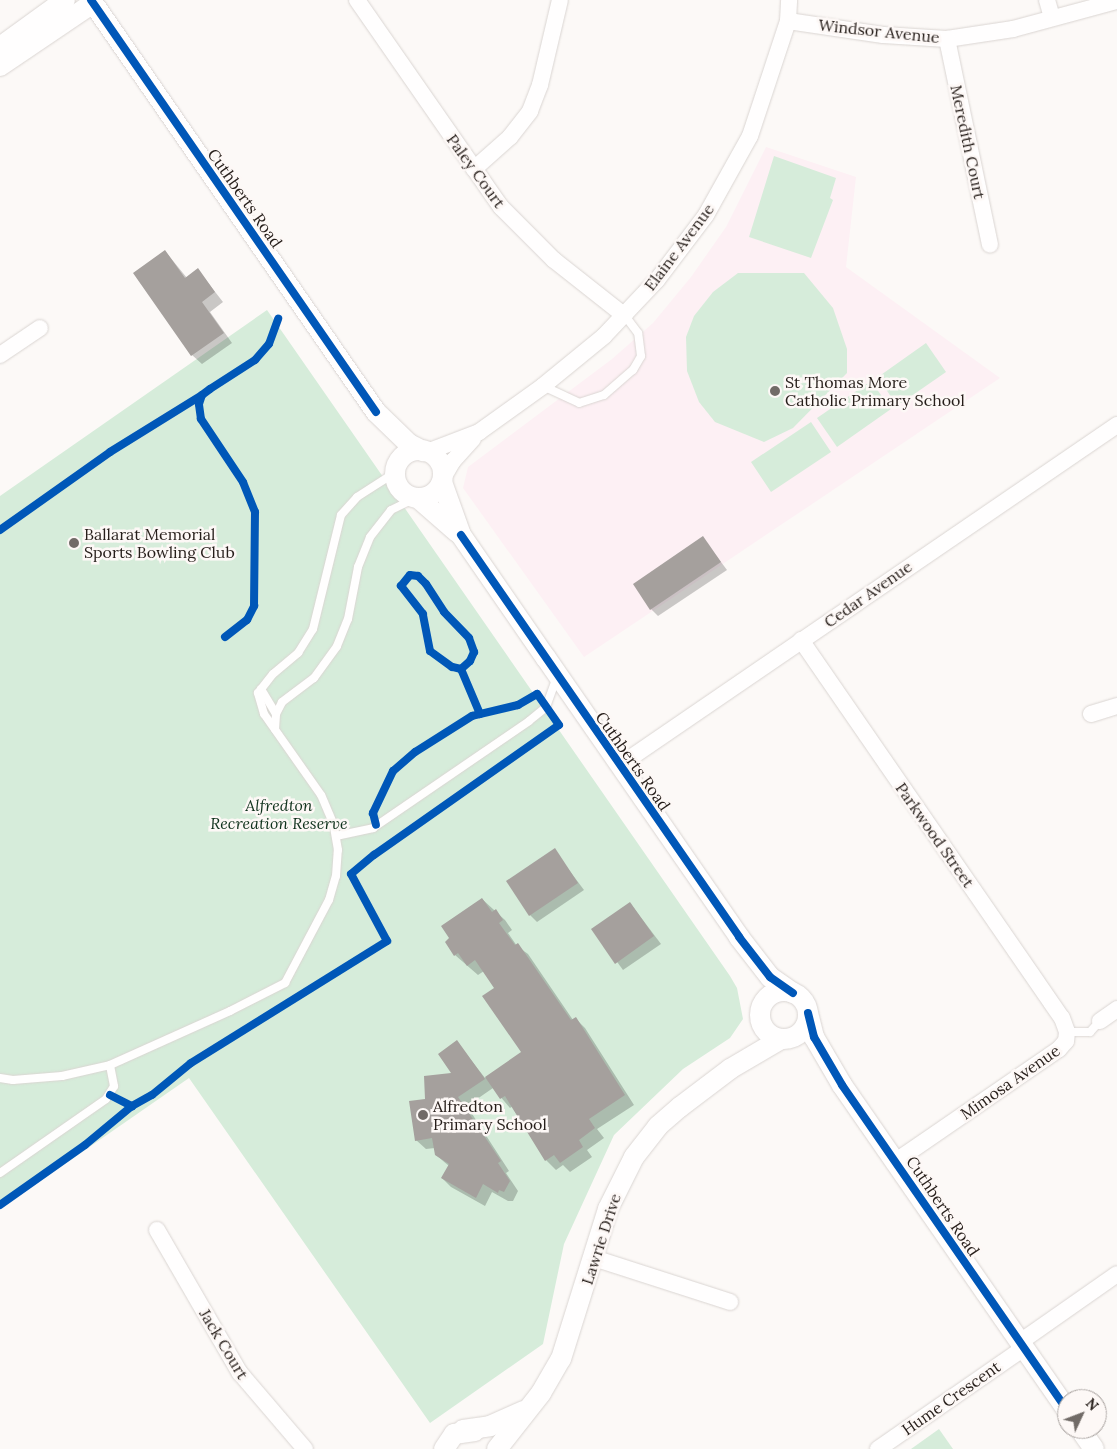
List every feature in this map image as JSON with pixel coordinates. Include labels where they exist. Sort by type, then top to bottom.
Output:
[{"type":"street","points":[[0,47],[66,0]]},
{"type":"street","name":"Paley Court","points":[[357,0],[501,207],[536,244],[625,316]]},
{"type":"street","points":[[474,169],[510,137],[530,111],[540,85],[560,0]]},
{"type":"street","name":"Elaine Avenue","points":[[442,480],[452,461],[479,432],[543,386],[625,316],[706,216],[750,136],[788,21],[789,0]]},
{"type":"street","points":[[1047,0],[1052,17]]},
{"type":"street","name":"Windsor Avenue","points":[[788,21],[883,35],[947,39],[1012,28],[1117,1]]},
{"type":"street","points":[[0,66],[92,2]]},
{"type":"street","name":"Cuthberts Road","points":[[92,2],[376,412],[409,444],[425,451]]},
{"type":"street","name":"Meredith Court","points":[[947,39],[990,245]]},
{"type":"street","points":[[0,355],[40,328]]},
{"type":"street","name":"Cuthberts Road","points":[[376,412],[396,470]]},
{"type":"street","name":"Cedar Avenue","points":[[620,765],[1117,424]]},
{"type":"street","name":"Elaine Avenue","points":[[425,451],[479,432]]},
{"type":"street","points":[[425,451],[439,460],[442,480],[433,494],[417,498],[400,487],[396,470],[406,455],[425,451]]},
{"type":"street","name":"Cuthberts Road","points":[[442,480],[460,534]]},
{"type":"street","name":"Cuthberts Road","points":[[417,498],[460,534],[739,937],[770,977],[794,993]]},
{"type":"street","name":"Parkwood Street","points":[[801,640],[1062,1018],[1067,1032]]},
{"type":"street","points":[[1091,714],[1117,706]]},
{"type":"street","name":"Cuthberts Road","points":[[739,937],[757,986],[760,1012]]},
{"type":"street","points":[[774,993],[794,993],[804,1002],[808,1013],[802,1031],[782,1039],[765,1031],[760,1012],[765,1000],[774,993]]},
{"type":"street","name":"Mimosa Avenue","points":[[1100,1021],[1117,1009]]},
{"type":"street","name":"Lawrie Drive","points":[[730,1069],[753,1033],[760,1012]]},
{"type":"street","name":"Cuthberts Road","points":[[808,1013],[814,1037],[842,1085],[1057,1396]]},
{"type":"street","name":"Mimosa Avenue","points":[[896,1161],[1059,1049],[1066,1040],[1067,1032]]},
{"type":"street","name":"Cuthberts Road","points":[[782,1039],[807,1052],[842,1085]]},
{"type":"street","name":"Lawrie Drive","points":[[497,1449],[551,1378],[566,1348],[612,1198],[641,1148],[665,1119],[730,1069],[782,1039]]},
{"type":"street","name":"Jack Court","points":[[157,1230],[240,1373],[305,1449]]},
{"type":"street","points":[[594,1258],[730,1302]]},
{"type":"street","name":"Hume Crescent","points":[[878,1449],[1117,1274]]},
{"type":"street","name":"Lawrie Drive","points":[[463,1430],[490,1426],[526,1410]]},
{"type":"street","points":[[444,1448],[454,1434],[463,1430],[482,1436],[490,1449]]},
{"type":"lane","points":[[543,386],[579,403],[604,396],[633,370],[641,356],[638,333],[625,316]]},
{"type":"lane","points":[[0,1078],[13,1080],[62,1076],[110,1065],[230,1011],[284,982],[329,900],[336,876],[336,836],[321,796],[258,702],[261,689],[298,653],[314,629],[341,515],[357,497],[396,470]]},
{"type":"lane","points":[[275,728],[276,714],[284,700],[319,672],[337,646],[346,625],[358,567],[370,537],[391,510],[417,498]]},
{"type":"lane","points":[[336,836],[373,828],[529,721],[546,707],[558,675]]},
{"type":"lane","points":[[261,689],[276,714]]},
{"type":"lane","name":"Mimosa Avenue","points":[[1067,1032],[1090,1032],[1100,1021]]},
{"type":"lane","points":[[0,1172],[104,1101],[114,1086],[110,1065]]},
{"type":"shaded area","name":"St Thomas More Catholic Primary School","points":[[766,147],[856,177],[846,267],[1000,378],[584,657],[463,488],[468,467],[612,359],[653,323],[691,277],[726,227]]},
{"type":"green space","points":[[774,156],[836,178],[830,198],[833,200],[811,258],[749,237]]},
{"type":"green space","points":[[738,273],[804,273],[833,308],[847,349],[847,373],[793,428],[764,442],[715,422],[699,402],[687,371],[686,337],[694,316],[713,292]]},
{"type":"green space","name":"Alfredton Recreation Reserve","points":[[267,310],[730,976],[737,988],[743,1019],[730,1038],[683,1069],[614,1135],[564,1244],[543,1344],[430,1423],[189,1078],[0,1209],[0,496]]},
{"type":"green space","points":[[926,343],[946,372],[897,406],[878,377]]},
{"type":"green space","points":[[871,381],[891,409],[837,447],[817,418]]},
{"type":"green space","points":[[811,422],[831,452],[771,492],[751,462]]},
{"type":"green space","points":[[939,1429],[953,1449],[911,1449]]},
{"type":"building","points":[[165,250],[185,278],[198,268],[215,292],[202,302],[224,333],[191,356],[133,273]]},
{"type":"building","points":[[703,536],[721,562],[650,610],[633,584]]},
{"type":"building","points":[[555,848],[578,883],[529,916],[506,881]]},
{"type":"building","points":[[482,898],[492,912],[496,909],[503,920],[499,923],[515,945],[518,943],[571,1020],[576,1017],[625,1095],[589,1119],[595,1128],[579,1140],[583,1147],[560,1163],[554,1155],[545,1161],[505,1096],[500,1099],[485,1077],[521,1052],[482,996],[494,988],[475,960],[467,966],[458,953],[454,956],[445,942],[449,938],[441,926]]},
{"type":"building","points":[[630,902],[654,936],[615,964],[591,929]]},
{"type":"building","points":[[457,1040],[485,1079],[458,1097],[501,1161],[498,1163],[510,1181],[504,1192],[499,1190],[498,1193],[483,1184],[476,1198],[441,1178],[449,1164],[435,1155],[432,1138],[415,1141],[409,1101],[425,1099],[424,1076],[451,1073],[438,1054]]},
{"type":"cycle path","points":[[91,0],[376,412]]},
{"type":"cycle path","points":[[225,637],[247,620],[254,606],[255,512],[243,482],[201,419],[199,404],[202,395],[255,360],[269,344],[278,319]]},
{"type":"cycle path","points":[[0,530],[110,452],[202,395]]},
{"type":"cycle path","points":[[461,535],[739,937],[770,977],[793,993]]},
{"type":"cycle path","points":[[461,669],[452,667],[430,651],[423,614],[401,586],[410,575],[418,576],[426,584],[444,612],[469,638],[474,652],[470,661],[461,669],[480,714]]},
{"type":"cycle path","points":[[110,1095],[132,1106],[152,1095],[191,1063],[387,941],[351,874],[374,855],[559,725],[537,694],[518,705],[472,716],[415,752],[393,771],[373,813],[376,825]]},
{"type":"cycle path","points":[[808,1013],[814,1037],[842,1085],[1057,1396]]},
{"type":"cycle path","points":[[0,1205],[85,1145],[132,1106]]},
{"type":"place","name":"St Thomas More Catholic Primary School","points":[[775,391]]},
{"type":"place","name":"Ballarat Memorial Sports Bowling Club","points":[[74,543]]},
{"type":"place","name":"Alfredton Primary School","points":[[423,1115]]}]
